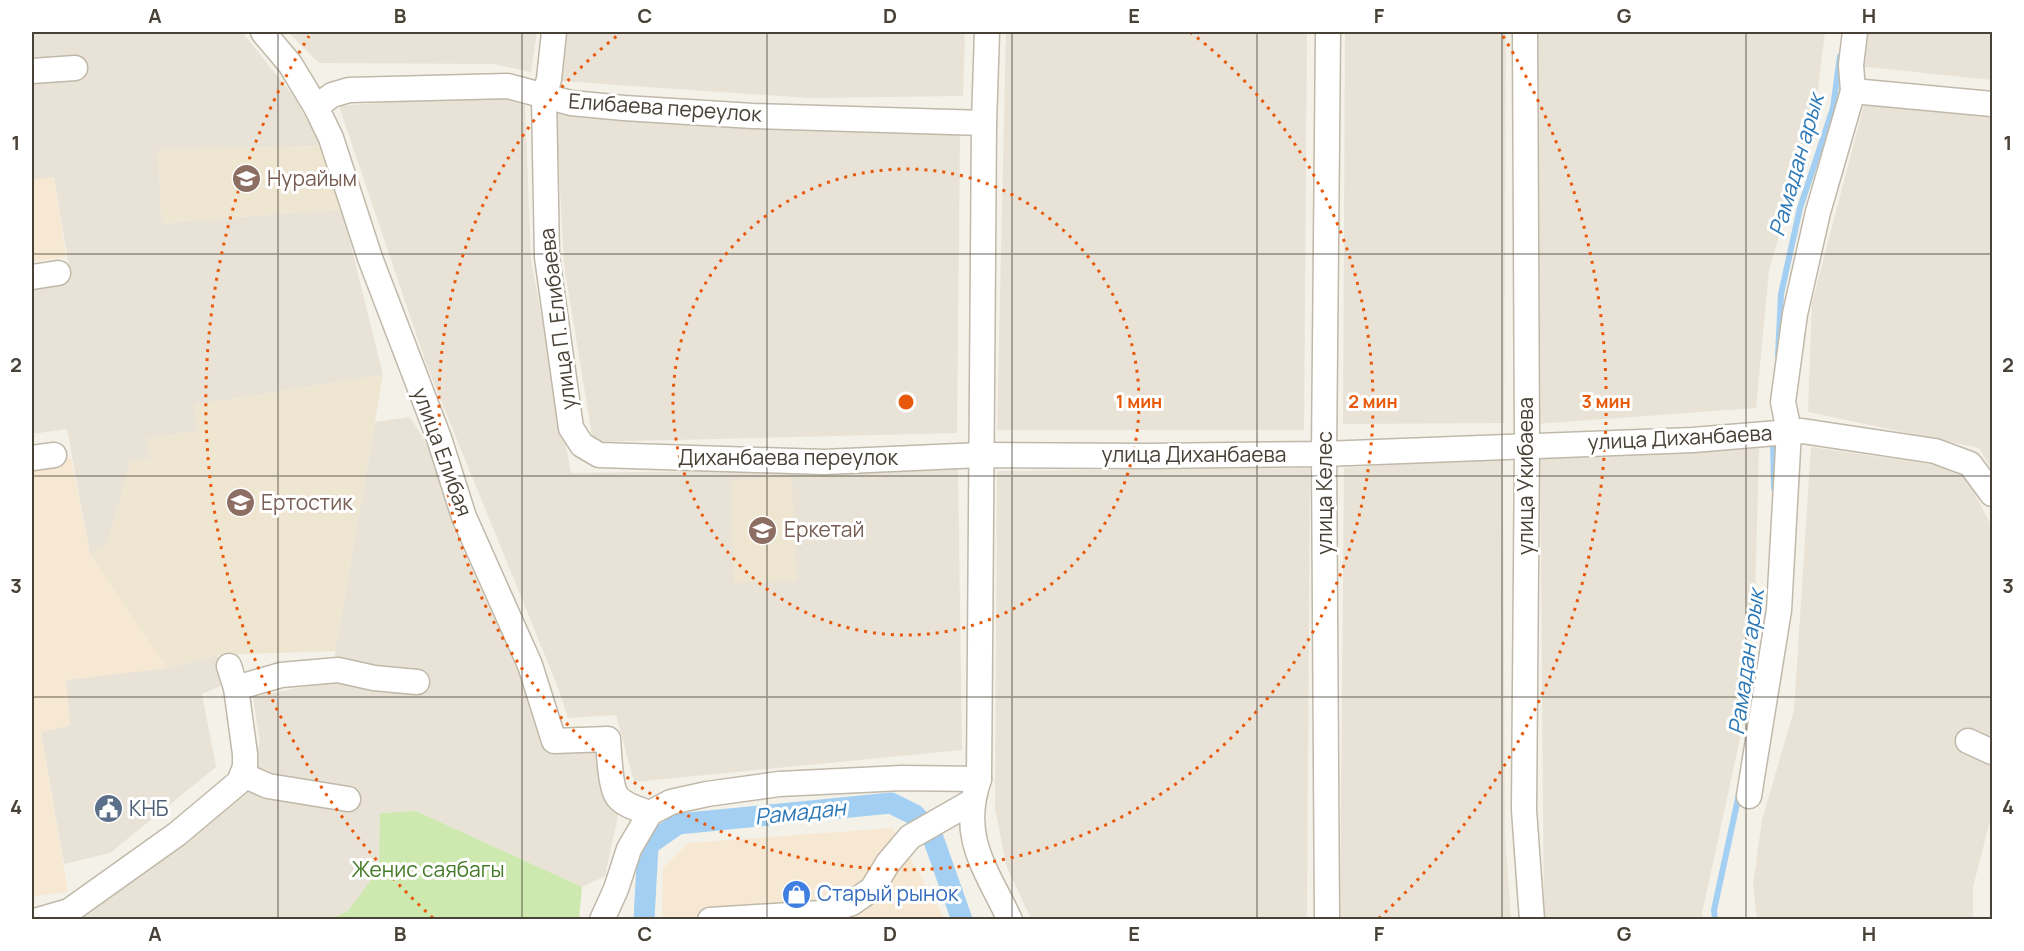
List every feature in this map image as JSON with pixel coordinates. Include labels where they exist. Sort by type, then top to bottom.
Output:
[{"type":"street","name":"улица Елибая","points":[[263,32],[290,64],[316,107],[331,138],[370,258],[439,438],[464,516],[530,665],[554,741],[608,739],[610,769],[616,795],[631,807],[650,813]]},
{"type":"street","name":"улица П. Елибаева","points":[[554,32],[549,79],[544,97],[547,256],[571,428],[582,445],[594,453]]},
{"type":"street","points":[[987,32],[976,790],[971,819],[973,836],[981,860],[1010,920]]},
{"type":"street","name":"улица Келес","points":[[1327,920],[1324,454],[1328,32]]},
{"type":"street","name":"улица Укибаева","points":[[1524,32],[1527,446],[1524,810],[1532,920]]},
{"type":"street","points":[[1749,796],[1779,610],[1796,431],[1783,402],[1795,314],[1818,212],[1852,91],[1851,65],[1855,32]]},
{"type":"street","points":[[32,71],[75,68]]},
{"type":"street","name":"Елибаева переулок","points":[[316,107],[332,95],[349,90],[508,86],[571,103],[636,109],[753,116],[984,123]]},
{"type":"street","points":[[1852,91],[1992,104]]},
{"type":"street","points":[[32,277],[58,273]]},
{"type":"street","name":"улица Диханбаева","points":[[981,455],[1324,454],[1693,440],[1796,431],[1935,451],[1970,464],[1992,494]]},
{"type":"street","name":"Диханбаева переулок","points":[[594,453],[603,456],[824,462],[981,455]]},
{"type":"street","points":[[38,920],[69,911],[177,834],[239,782],[245,767],[245,754],[233,677],[338,670],[374,678],[417,682]]},
{"type":"street","points":[[1968,741],[1992,752]]},
{"type":"street","points":[[243,775],[268,786],[348,799]]},
{"type":"street","points":[[602,920],[616,889],[629,849],[650,813],[671,802],[707,794],[779,784],[902,778],[976,790]]},
{"type":"street","points":[[710,920],[821,913],[852,903],[872,889],[888,863],[910,837],[935,822],[976,790]]},
{"type":"shaded area","points":[[32,32],[242,32],[294,97],[322,146],[158,150],[162,223],[342,209],[383,375],[194,405],[198,431],[147,439],[150,459],[131,461],[107,545],[90,554],[67,429],[32,434],[32,285],[71,279],[54,177],[32,180]]},
{"type":"shaded area","points":[[288,32],[537,32],[531,72],[493,64],[319,63]]},
{"type":"shaded area","points":[[567,32],[965,32],[963,96],[808,98],[560,81]]},
{"type":"shaded area","points":[[1006,32],[1307,32],[1304,430],[997,430]]},
{"type":"shaded area","points":[[1345,32],[1506,32],[1504,423],[1343,424]]},
{"type":"shaded area","points":[[1538,32],[1825,32],[1815,114],[1769,270],[1756,408],[1535,424]]},
{"type":"shaded area","points":[[1860,32],[1992,32],[1992,80],[1857,66]]},
{"type":"shaded area","points":[[490,94],[525,105],[531,260],[571,473],[958,467],[962,750],[634,782],[616,715],[568,718],[559,690],[427,366],[339,106]]},
{"type":"shaded area","points":[[1865,101],[1992,114],[1992,470],[1979,448],[1808,412],[1812,303]]},
{"type":"shaded area","points":[[556,113],[960,133],[957,433],[593,442],[564,265]]},
{"type":"shaded area","name":"Нурайым","points":[[322,146],[342,209],[162,223],[158,150]]},
{"type":"shaded area","points":[[54,177],[66,257],[32,262],[32,180]]},
{"type":"shaded area","name":"Ертостик","points":[[383,375],[335,651],[218,655],[167,668],[90,554],[107,545],[131,461],[150,459],[147,439],[198,431],[194,405]]},
{"type":"shaded area","points":[[410,417],[428,446],[454,530],[530,697],[541,746],[596,749],[618,816],[605,876],[582,887],[416,811],[381,813],[379,869],[348,911],[331,919],[76,920],[250,780],[260,742],[253,697],[336,680],[335,651],[375,422]]},
{"type":"shaded area","points":[[1759,447],[1753,679],[1702,913],[1703,919],[1544,919],[1540,457]]},
{"type":"shaded area","points":[[1811,447],[1936,465],[1967,479],[1992,527],[1992,813],[1973,887],[1973,919],[1757,920],[1753,885],[1762,820],[1794,710]]},
{"type":"shaded area","points":[[1503,457],[1505,834],[1511,919],[1340,920],[1344,468]]},
{"type":"shaded area","points":[[71,458],[90,554],[167,668],[66,680],[70,725],[41,732],[68,892],[32,896],[32,464]]},
{"type":"shaded area","points":[[1310,468],[1307,919],[1031,919],[1006,865],[995,808],[997,471]]},
{"type":"shaded area","name":"Еркетай","points":[[792,477],[796,581],[734,583],[731,480]]},
{"type":"shaded area","points":[[218,655],[223,685],[202,694],[216,767],[110,853],[64,864],[41,732],[70,725],[66,680],[167,668]]},
{"type":"shaded area","name":"Старый рынок","points":[[893,828],[945,919],[662,920],[663,868],[688,843]]},
{"type":"green space","name":"Женис саябагы","points":[[416,811],[582,887],[579,919],[331,919],[348,911],[379,869],[380,813]]},
{"type":"waterway","name":"Рамадан арык","points":[[1778,356],[1781,294],[1800,208],[1833,108],[1840,56]]},
{"type":"waterway","name":"Рамадан арык","points":[[1773,441],[1774,488]]},
{"type":"waterway","name":"Рамадан арык","points":[[1715,920],[1714,910],[1739,794]]},
{"type":"waterway","name":"Рамадан","points":[[644,920],[648,845],[678,824],[891,803],[915,815],[932,835],[962,920]]},
{"type":"place","name":"Нурайым","points":[[246,179]]},
{"type":"place","name":"Ертостик","points":[[240,503]]},
{"type":"place","name":"Еркетай","points":[[763,530]]},
{"type":"place","name":"КНБ","points":[[108,809]]},
{"type":"place","name":"Старый рынок","points":[[796,894]]}]
